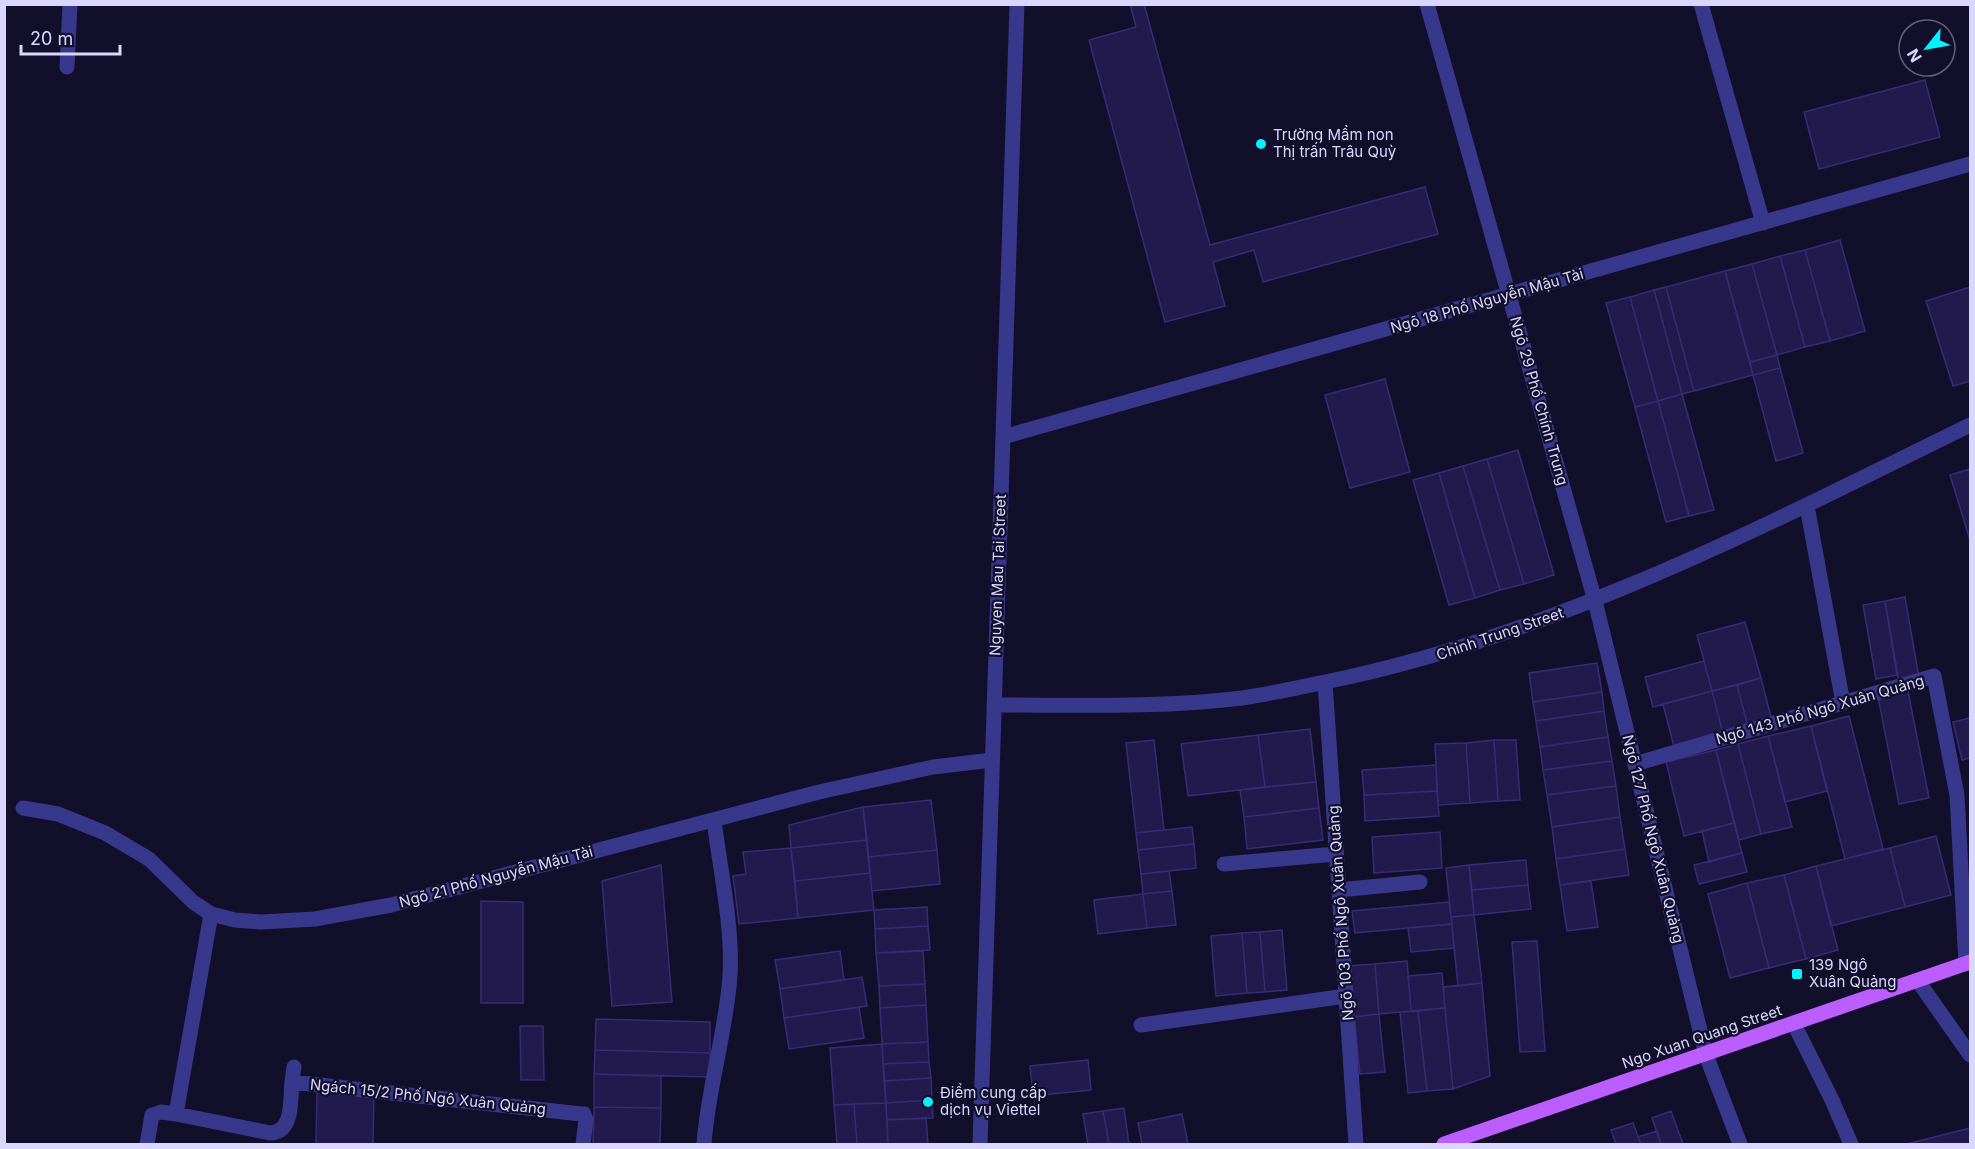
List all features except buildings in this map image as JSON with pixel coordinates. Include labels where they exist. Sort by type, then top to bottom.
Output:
[{"type":"main road","name":"Ngo Xuan Quang Street","points":[[1444,1144],[1968,963]]},
{"type":"street","points":[[67,67],[70,4]]},
{"type":"street","name":"Nguyen Mau Tai Street","points":[[980,1144],[1017,4]]},
{"type":"street","name":"Ngõ 29 Phố Chính Trung","points":[[1427,4],[1601,624]]},
{"type":"street","points":[[1701,4],[1763,223]]},
{"type":"street","name":"Ngõ 18 Phố Nguyễn Mậu Tài","points":[[1003,437],[1971,164]]},
{"type":"street","name":"Chinh Trung Street","points":[[994,705],[1191,703],[1244,698],[1325,682],[1430,657],[1516,630],[1595,601],[1727,544],[1971,425]]},
{"type":"street","points":[[1807,506],[1843,703]]},
{"type":"street","name":"Ngõ 127 Phố Ngô Xuân Quảng","points":[[1601,624],[1706,1054],[1740,1144]]},
{"type":"street","name":"Ngõ 143 Phố Ngô Xuân Quảng","points":[[1635,764],[1934,676],[1957,795],[1968,963]]},
{"type":"street","name":"Ngõ 103 Phố Ngô Xuân Quảng","points":[[1325,682],[1356,1144]]},
{"type":"street","name":"Ngõ 21 Phố Nguyễn Mậu Tài","points":[[23,808],[58,814],[105,833],[149,859],[193,902],[212,914],[235,920],[261,922],[315,919],[390,905],[831,789],[933,767],[992,760]]},
{"type":"street","points":[[704,1144],[710,1090],[727,1003],[730,974],[729,942],[714,820]]},
{"type":"street","points":[[1224,864],[1336,854]]},
{"type":"street","points":[[1339,890],[1420,882]]},
{"type":"street","points":[[147,1144],[152,1115],[160,1112],[176,1114],[212,914]]},
{"type":"street","points":[[1918,981],[1971,1055]]},
{"type":"street","points":[[1140,1025],[1346,996]]},
{"type":"street","points":[[1794,1024],[1851,1144]]},
{"type":"street","name":"Ngách 15/2 Phố Ngô Xuân Quảng","points":[[176,1114],[278,1132],[285,1127],[288,1119],[293,1074],[584,1114],[583,1144]]},
{"type":"place","name":"Trường Mầm non Thị trấn Trâu Quỳ","points":[[1261,144]]},
{"type":"place","name":"139 Ngô Xuân Quảng","points":[[1797,974]]},
{"type":"place","name":"Điểm cung cấp dịch vụ Viettel","points":[[928,1102]]}]
